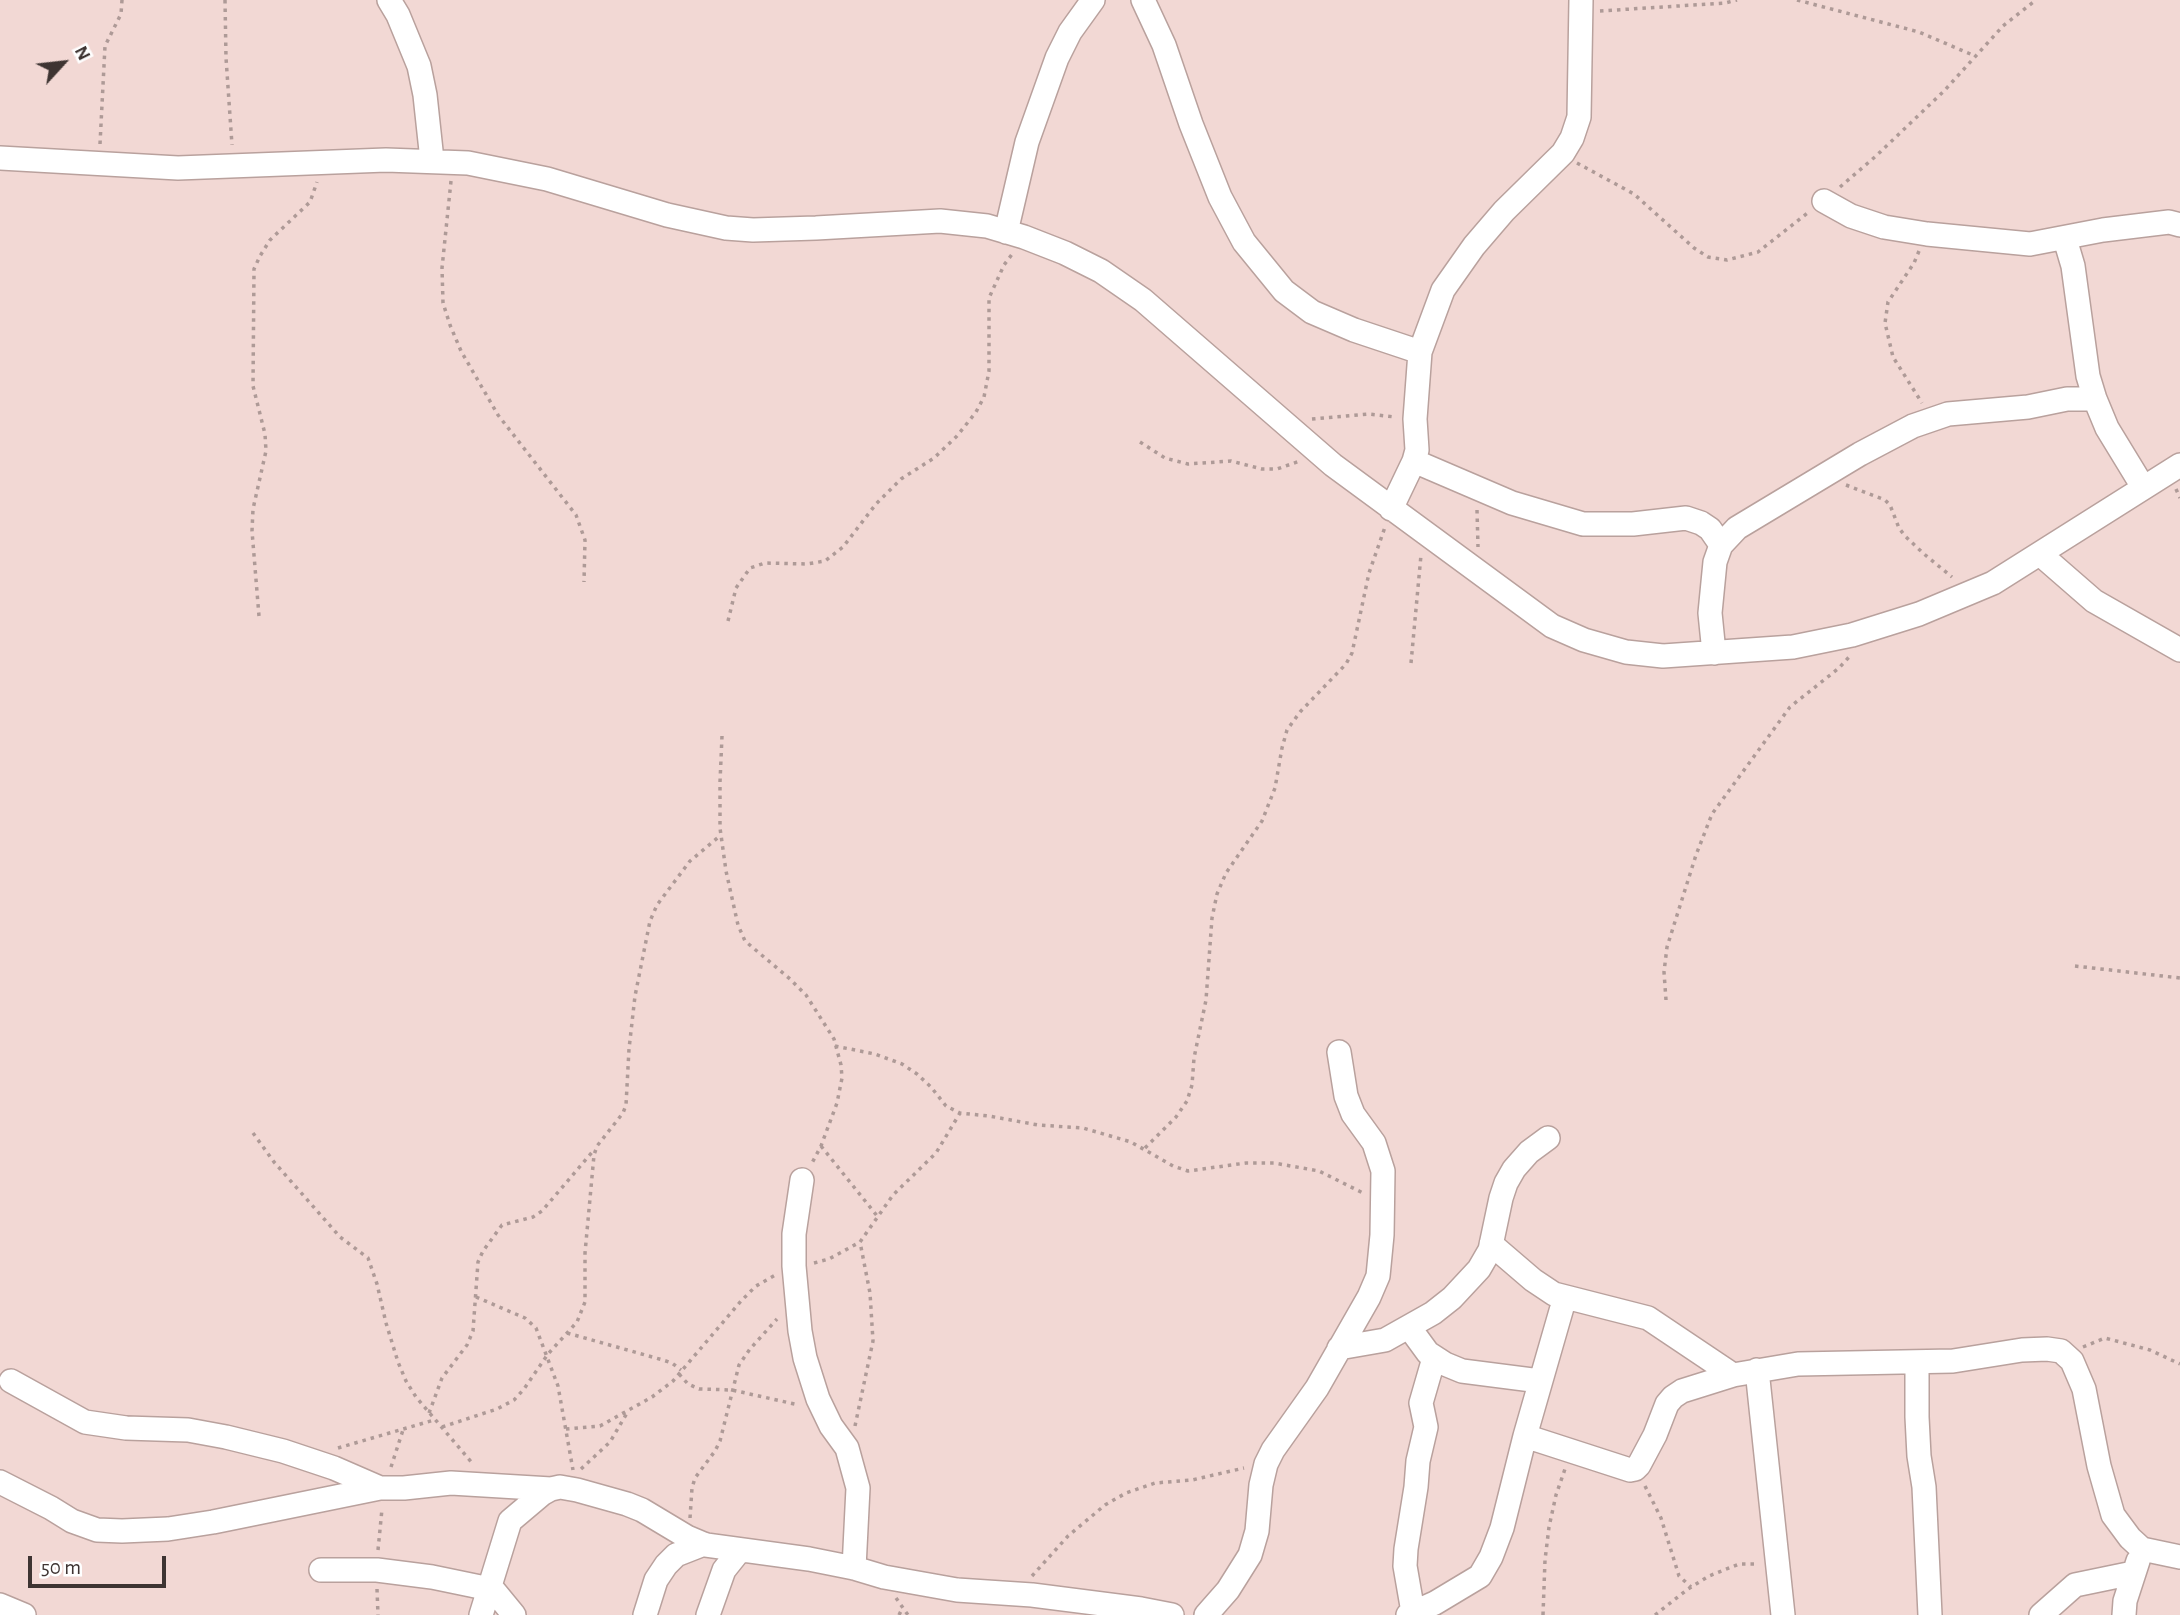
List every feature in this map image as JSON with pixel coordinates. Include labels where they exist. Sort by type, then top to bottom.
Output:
[{"type":"street","points":[[389,0],[419,66],[442,161]]},
{"type":"street","points":[[1015,234],[1027,142],[1057,58],[1070,32],[1093,0]]},
{"type":"street","points":[[1143,0],[1164,46],[1220,197],[1244,242],[1284,291],[1312,312],[1354,330],[1420,352]]},
{"type":"street","points":[[1391,509],[1417,450],[1415,419],[1420,352],[1443,290],[1474,246],[1504,211],[1563,153],[1572,138],[1579,117],[1580,6]]},
{"type":"street","points":[[0,158],[178,168],[442,161],[536,176],[667,215],[726,228],[816,228],[940,220],[987,226],[1015,234],[1065,253],[1101,271],[1143,300],[1318,453],[1552,626],[1584,640],[1626,652],[1663,656],[1793,647],[1852,635],[1919,614],[1993,583],[2180,465]]},
{"type":"street","points":[[1824,201],[1851,216],[1884,227],[2030,244],[2103,230],[2169,222],[2180,225]]},
{"type":"street","points":[[2065,239],[2073,266],[2088,376],[2095,399],[2108,428],[2143,487]]},
{"type":"street","points":[[1714,653],[1710,613],[1714,562],[1721,545],[1737,528],[1913,426],[1948,414],[2095,399]]},
{"type":"street","points":[[1414,461],[1511,503],[1583,524],[1633,524],[1686,518],[1710,529],[1721,545]]},
{"type":"street","points":[[2040,554],[2094,601],[2180,650]]},
{"type":"street","points":[[1206,1615],[1233,1584],[1250,1555],[1257,1531],[1258,1500],[1266,1464],[1273,1450],[1317,1388],[1369,1297],[1378,1276],[1384,1203],[1381,1160],[1374,1143],[1353,1114],[1346,1096],[1339,1052]]},
{"type":"street","points":[[1339,1348],[1384,1340],[1433,1313],[1452,1298],[1479,1269],[1491,1244],[1506,1183],[1519,1161],[1548,1138]]},
{"type":"street","points":[[802,1180],[794,1234],[800,1331],[805,1358],[822,1408],[847,1448],[858,1488],[854,1568]]},
{"type":"street","points":[[1491,1244],[1554,1294],[1648,1318],[1733,1375]]},
{"type":"street","points":[[1434,1358],[1421,1403],[1426,1427],[1418,1461],[1406,1549],[1410,1614],[1480,1576],[1490,1557],[1502,1528],[1565,1297]]},
{"type":"street","points":[[1409,1327],[1434,1358],[1462,1371],[1540,1381]]},
{"type":"street","points":[[1525,1436],[1630,1470],[1635,1468],[1655,1435],[1673,1397],[1682,1391],[1733,1375],[1798,1364],[1953,1361],[2022,1350],[2062,1351],[2080,1375],[2099,1466],[2113,1515],[2142,1549],[2180,1557]]},
{"type":"street","points":[[1917,1362],[1919,1456],[1924,1487],[1930,1615]]},
{"type":"street","points":[[1757,1370],[1783,1615]]},
{"type":"street","points":[[11,1381],[85,1422],[188,1430],[226,1437],[302,1457],[383,1488]]},
{"type":"street","points":[[0,1482],[72,1521],[97,1530],[122,1531],[168,1529],[213,1522],[383,1488],[451,1483],[577,1489],[642,1510],[695,1540],[854,1568],[884,1577],[946,1588],[1018,1594],[1172,1615]]},
{"type":"street","points":[[481,1615],[510,1521],[528,1504],[551,1489]]},
{"type":"street","points":[[645,1615],[656,1580],[666,1565],[695,1540]]},
{"type":"street","points":[[708,1615],[724,1570],[740,1549]]},
{"type":"street","points":[[2124,1615],[2125,1601],[2142,1549]]},
{"type":"street","points":[[321,1570],[377,1570],[491,1588],[514,1615]]},
{"type":"street","points":[[2041,1615],[2076,1585],[2133,1573]]},
{"type":"street","points":[[0,1605],[24,1615]]},
{"type":"path","points":[[99,164],[105,46],[121,14],[122,0]]},
{"type":"path","points":[[225,0],[233,165]]},
{"type":"path","points":[[1580,6],[1725,4],[1737,0]]},
{"type":"path","points":[[1797,0],[1920,32],[1976,57]]},
{"type":"path","points":[[1563,153],[1584,168],[1634,194],[1694,248],[1708,257],[1727,260],[1758,252],[1824,201],[1885,147],[1944,91],[2003,26],[2036,0]]},
{"type":"path","points":[[442,161],[443,303],[461,351],[498,415],[576,515],[585,540],[583,582]]},
{"type":"path","points":[[259,617],[252,531],[253,509],[266,451],[265,434],[253,386],[254,269],[270,240],[310,202],[315,191],[320,163]]},
{"type":"path","points":[[728,621],[736,588],[750,568],[765,562],[807,564],[825,561],[843,547],[876,504],[901,479],[934,458],[957,436],[976,412],[984,397],[989,370],[989,298],[1015,234]]},
{"type":"path","points":[[1927,234],[1914,263],[1888,302],[1885,323],[1893,357],[1914,393],[1934,419]]},
{"type":"path","points":[[1282,422],[1368,414],[1415,419]]},
{"type":"path","points":[[1140,442],[1165,458],[1188,464],[1231,461],[1262,469],[1293,465],[1318,453]]},
{"type":"path","points":[[1827,475],[1854,489],[1885,500],[1905,536],[1969,593]]},
{"type":"path","points":[[1478,488],[1478,553],[1485,576]]},
{"type":"path","points":[[1145,1148],[1176,1117],[1187,1101],[1192,1086],[1194,1058],[1206,1000],[1212,918],[1217,894],[1226,873],[1262,821],[1275,788],[1287,730],[1300,712],[1346,664],[1352,653],[1369,573],[1391,509]]},
{"type":"path","points":[[1411,663],[1416,591],[1424,532]]},
{"type":"path","points":[[1666,1000],[1664,972],[1667,947],[1712,814],[1790,707],[1839,668],[1869,630]]},
{"type":"path","points":[[722,736],[721,835],[738,925],[745,941],[806,995],[820,1016],[841,1065],[840,1089],[821,1146],[802,1180]]},
{"type":"path","points":[[429,1413],[442,1378],[467,1345],[473,1331],[478,1262],[496,1232],[502,1225],[533,1217],[542,1211],[623,1113],[626,1105],[626,1078],[635,996],[650,921],[657,905],[690,861],[721,835]]},
{"type":"path","points":[[2074,966],[2180,978]]},
{"type":"path","points":[[835,1046],[875,1054],[902,1064],[931,1087],[946,1106],[960,1114],[1038,1125],[1083,1128],[1145,1148],[1173,1166],[1188,1171],[1247,1163],[1274,1163],[1319,1171],[1384,1203]]},
{"type":"path","points":[[566,1429],[600,1426],[652,1397],[680,1372],[756,1286],[794,1266],[829,1259],[860,1242],[894,1195],[936,1153],[960,1114]]},
{"type":"path","points":[[253,1133],[274,1162],[340,1237],[368,1258],[398,1362],[415,1396],[489,1485]]},
{"type":"path","points":[[442,1427],[497,1409],[514,1400],[548,1354],[577,1322],[585,1302],[584,1253],[597,1146]]},
{"type":"path","points":[[821,1146],[878,1217]]},
{"type":"path","points":[[847,1448],[854,1430],[873,1341],[870,1293],[860,1242]]},
{"type":"path","points":[[695,1540],[692,1488],[695,1478],[720,1441],[740,1365],[750,1349],[770,1329],[797,1294]]},
{"type":"path","points":[[476,1297],[531,1322],[536,1328],[558,1385],[574,1475],[610,1442],[627,1412]]},
{"type":"path","points":[[567,1333],[672,1363],[688,1384],[699,1389],[732,1390],[796,1405],[822,1408]]},
{"type":"path","points":[[2067,1356],[2093,1341],[2105,1338],[2150,1350],[2180,1364]]},
{"type":"path","points":[[302,1457],[435,1420]]},
{"type":"path","points":[[377,1570],[383,1488],[402,1430]]},
{"type":"path","points":[[1543,1615],[1549,1527],[1556,1495],[1572,1451]]},
{"type":"path","points":[[1018,1594],[1068,1536],[1105,1505],[1126,1493],[1155,1483],[1192,1480],[1266,1464]]},
{"type":"path","points":[[1635,1468],[1661,1518],[1679,1576],[1691,1587]]},
{"type":"path","points":[[1656,1615],[1691,1587],[1727,1568],[1740,1564],[1778,1564]]},
{"type":"path","points":[[899,1615],[902,1609]]}]
